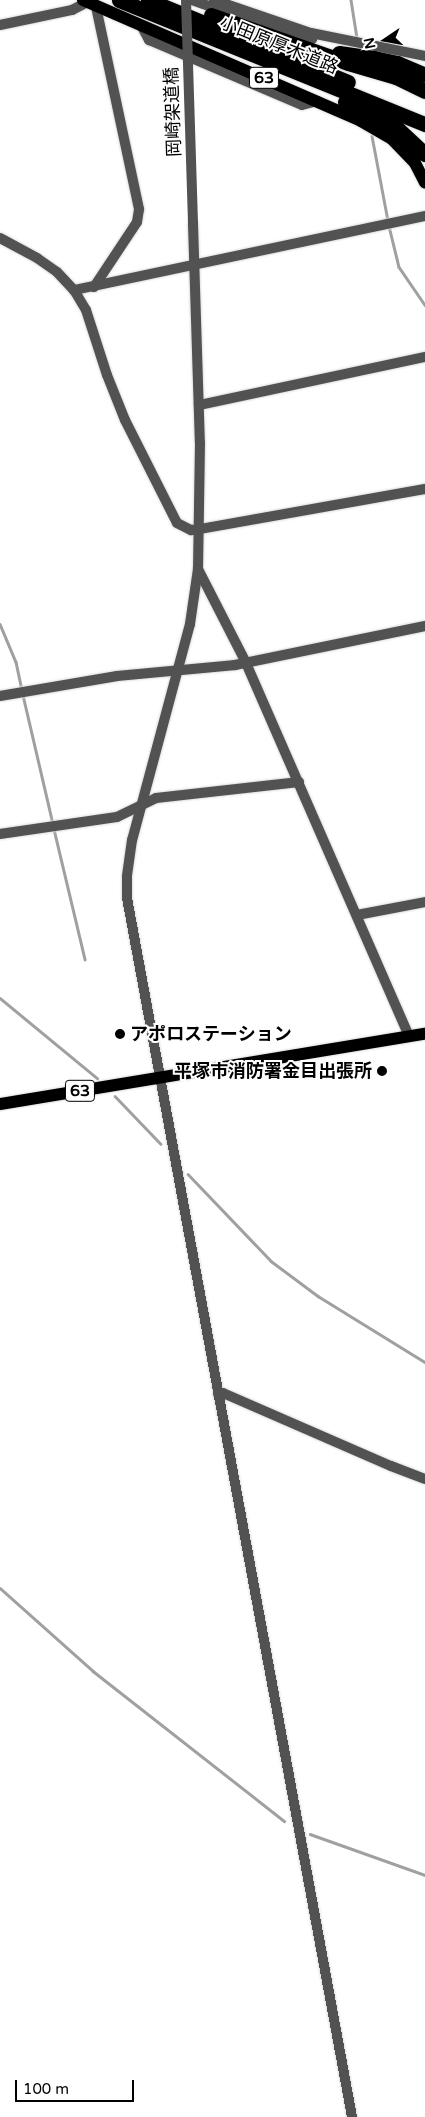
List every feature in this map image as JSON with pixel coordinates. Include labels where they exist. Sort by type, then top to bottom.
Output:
[{"type":"highway","name":"小田原厚木道路","points":[[119,0],[425,124]]},
{"type":"highway","name":"小田原厚木道路","points":[[148,0],[425,113]]},
{"type":"highway","points":[[164,0],[310,50],[374,58],[397,63],[424,85]]},
{"type":"highway","points":[[210,38],[398,129],[425,154]]},
{"type":"main road","name":"63","points":[[89,3],[361,121],[392,139],[415,163],[425,183]]},
{"type":"main road","name":"63","points":[[0,1104],[425,1034]]},
{"type":"street","name":"岡崎架道橋","points":[[186,0],[199,405],[200,529],[198,569],[190,624],[132,840],[127,877],[127,898],[352,2117]]},
{"type":"street","points":[[192,0],[309,39],[353,40]]},
{"type":"street","points":[[214,0],[312,33],[425,56]]},
{"type":"street","points":[[0,25],[72,10],[89,3],[139,209],[137,222],[94,287]]},
{"type":"street","points":[[74,290],[425,216]]},
{"type":"street","points":[[0,238],[37,258],[57,272],[74,290],[86,310],[107,376],[125,420],[177,523],[191,530],[200,529],[425,489]]},
{"type":"street","points":[[199,405],[425,357]]},
{"type":"street","points":[[198,569],[246,663],[409,1036]]},
{"type":"street","points":[[0,696],[117,676],[246,663],[425,626]]},
{"type":"street","points":[[0,834],[117,817],[156,798],[299,782]]},
{"type":"street","points":[[357,915],[425,902]]},
{"type":"street","points":[[218,1394],[224,1393],[425,1479]]},
{"type":"waterway","points":[[351,0],[357,37]]},
{"type":"waterway","points":[[372,136],[388,221]]},
{"type":"waterway","points":[[389,226],[399,267],[425,305]]},
{"type":"waterway","points":[[0,624],[16,662],[22,690]]},
{"type":"waterway","points":[[23,695],[53,824]]},
{"type":"waterway","points":[[54,829],[85,959]]},
{"type":"waterway","points":[[0,998],[97,1078]]},
{"type":"waterway","points":[[115,1096],[161,1144]]},
{"type":"waterway","points":[[188,1174],[271,1261],[318,1296],[425,1362]]},
{"type":"waterway","points":[[0,1588],[93,1671],[284,1821]]},
{"type":"waterway","points":[[310,1834],[425,1875]]},
{"type":"place","name":"アポロステーション","points":[[120,1034]]},
{"type":"place","name":"平塚市消防署金目出張所","points":[[382,1071]]}]
